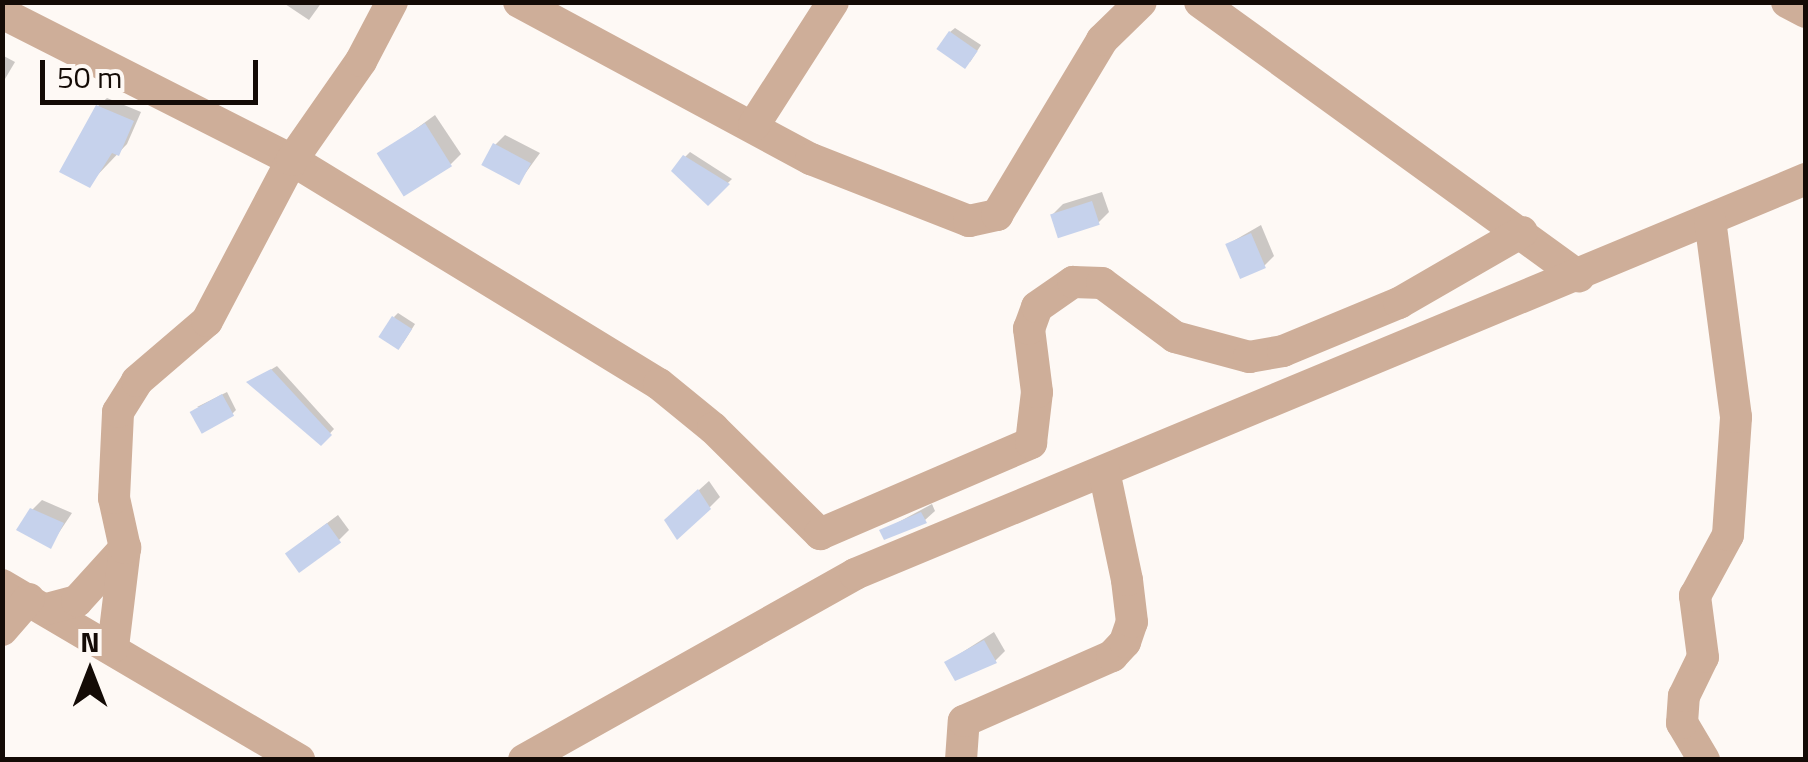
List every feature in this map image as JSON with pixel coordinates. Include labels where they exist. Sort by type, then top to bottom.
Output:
[{"type":"street","points":[[113,647],[125,548],[114,498],[118,412],[137,381],[207,320],[292,160],[361,61],[392,2]]},
{"type":"street","points":[[519,2],[811,158],[942,214],[985,219],[997,214],[1014,190],[1102,40],[1141,2]]},
{"type":"street","points":[[754,125],[833,2]]},
{"type":"street","points":[[1200,2],[1579,276]]},
{"type":"street","points":[[1787,2],[1806,12]]},
{"type":"street","points":[[2,13],[292,160],[659,384],[713,428],[855,574]]},
{"type":"street","points":[[524,760],[855,574],[1806,179]]},
{"type":"street","points":[[1704,760],[1682,722],[1684,696],[1703,658],[1696,596],[1728,535],[1736,417],[1710,220]]},
{"type":"street","points":[[820,534],[1031,444],[1037,408],[1030,329],[1037,307],[1073,282],[1102,283],[1175,338],[1249,357],[1284,352],[1398,303],[1522,232]]},
{"type":"street","points":[[961,760],[964,720],[1112,656],[1125,642],[1132,622],[1129,594],[1104,471]]},
{"type":"street","points":[[26,598],[77,601],[125,548]]},
{"type":"street","points":[[2,630],[26,598]]},
{"type":"street","points":[[26,598],[299,760]]},
{"type":"building","points":[[949,31],[978,51],[965,69],[936,49]]},
{"type":"building","points":[[96,105],[134,121],[119,156],[112,153],[90,188],[59,172]]},
{"type":"building","points":[[425,123],[452,166],[404,196],[377,153]]},
{"type":"building","points":[[493,143],[531,163],[519,185],[481,165]]},
{"type":"building","points":[[683,155],[730,184],[708,206],[671,171]]},
{"type":"building","points":[[1092,201],[1100,225],[1058,238],[1050,215]]},
{"type":"building","points":[[1251,233],[1266,268],[1240,279],[1225,244]]},
{"type":"building","points":[[392,316],[412,329],[399,350],[378,337]]},
{"type":"building","points":[[271,369],[332,435],[321,446],[246,382]]},
{"type":"building","points":[[222,394],[234,416],[202,434],[190,412]]},
{"type":"building","points":[[698,489],[711,509],[677,540],[664,520]]},
{"type":"building","points":[[30,508],[64,523],[51,549],[16,530]]},
{"type":"building","points":[[921,512],[927,523],[884,540],[879,530]]},
{"type":"building","points":[[327,523],[341,542],[299,573],[285,554]]},
{"type":"building","points":[[984,640],[997,663],[955,681],[944,662]]}]
